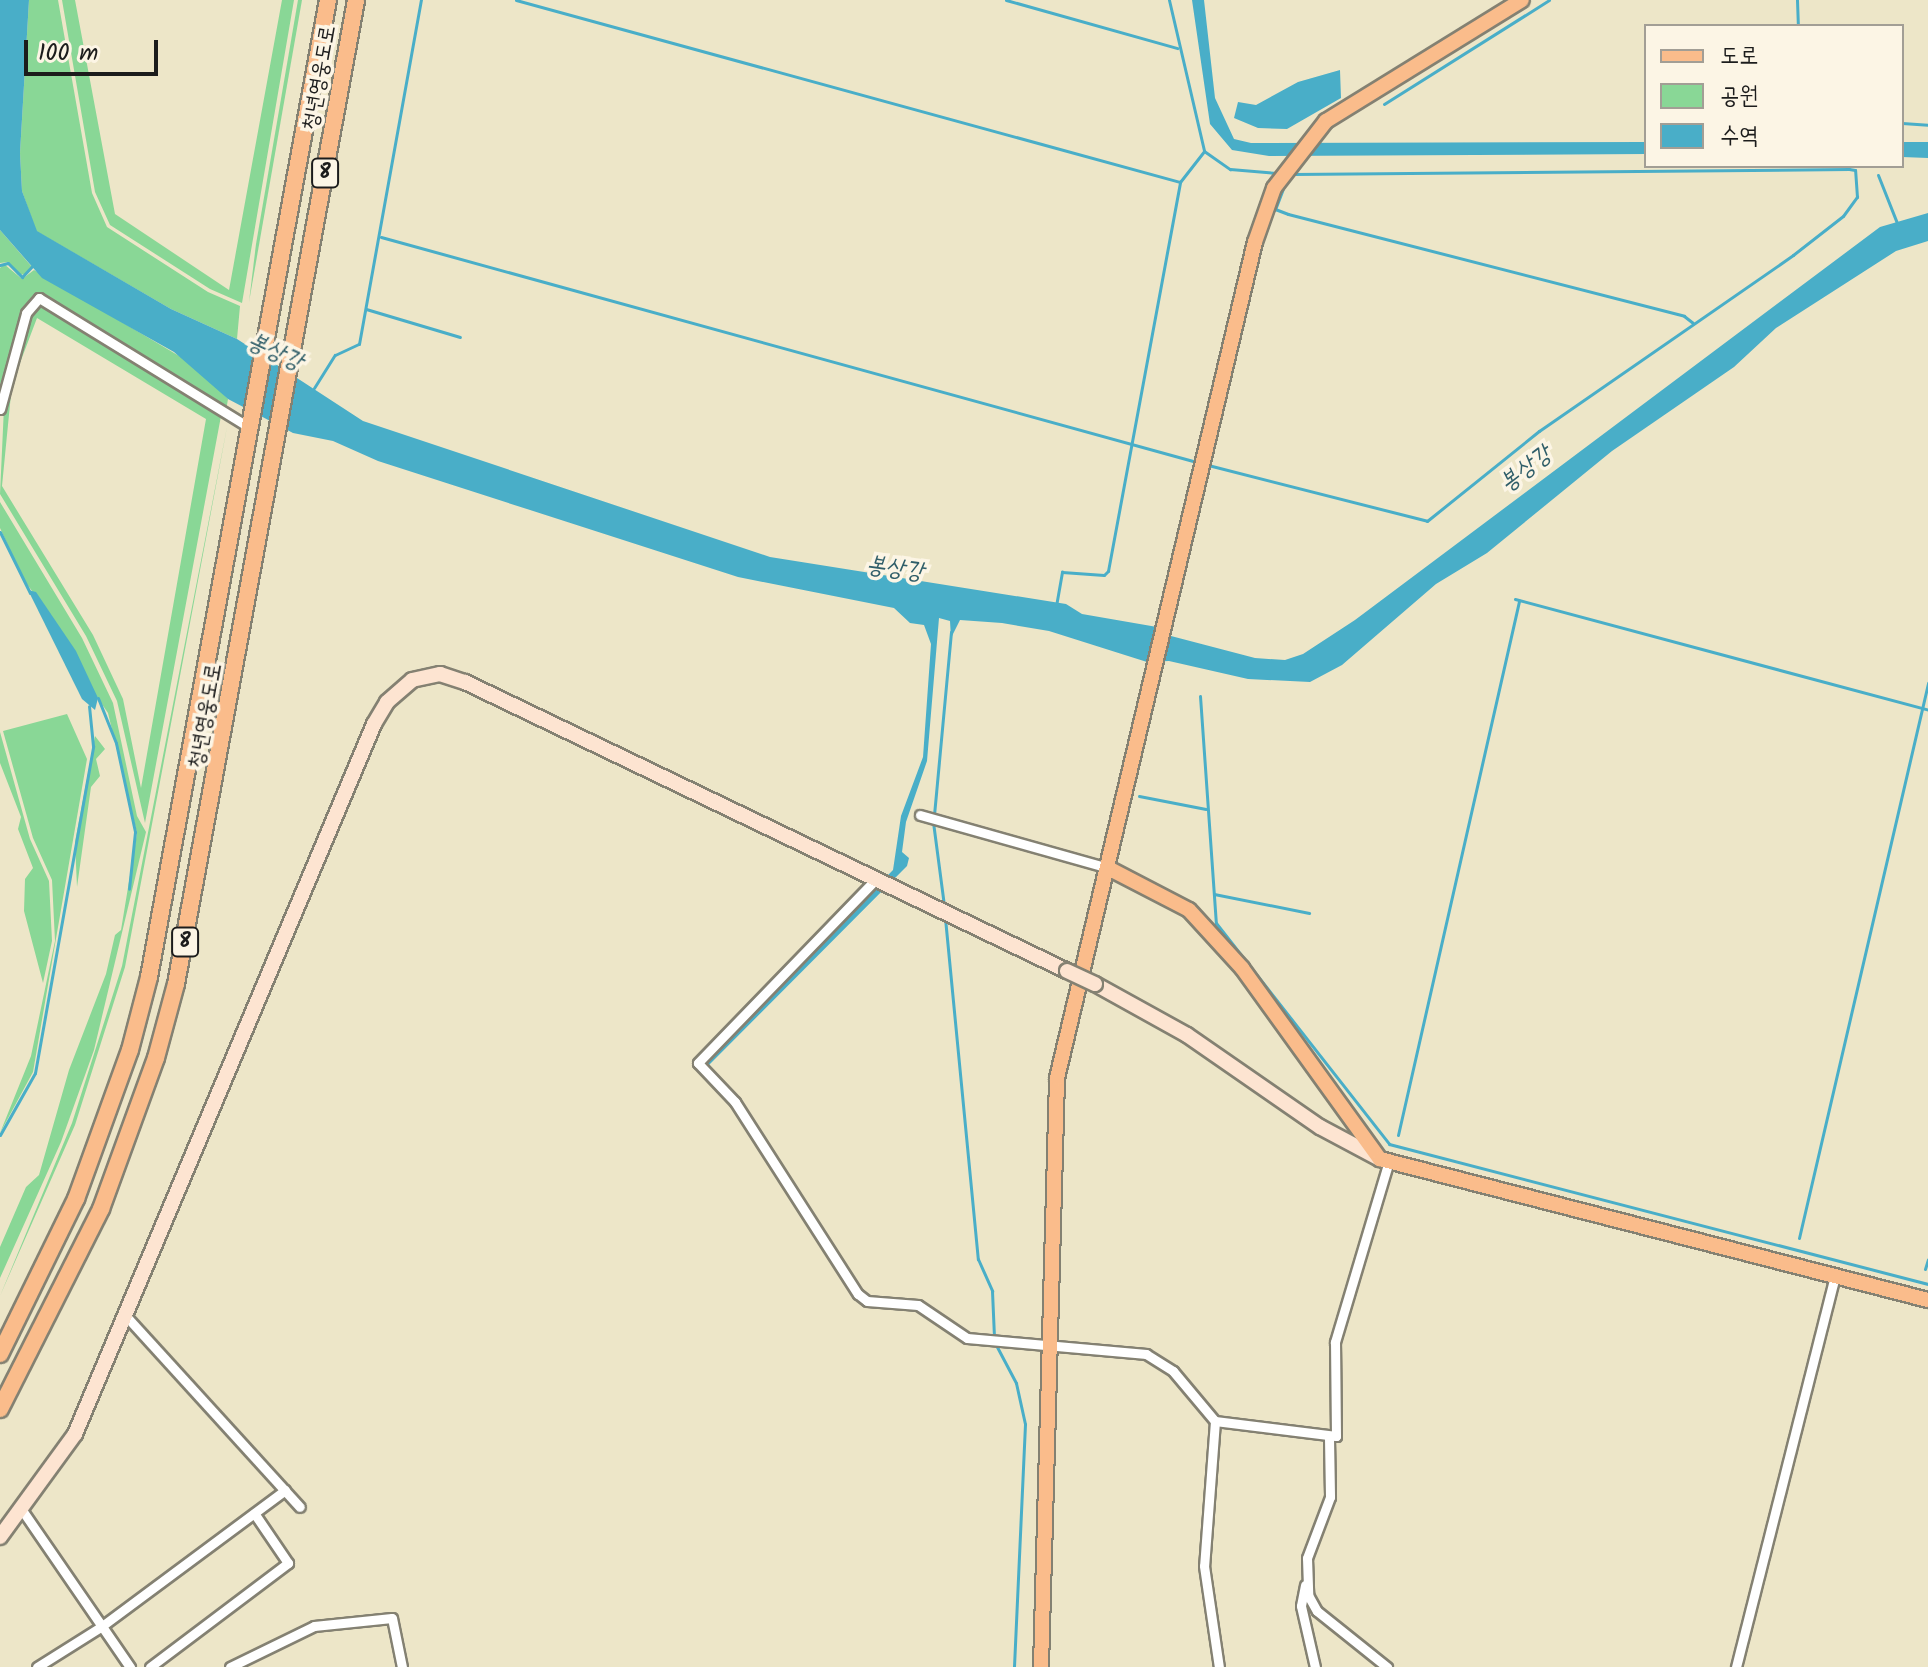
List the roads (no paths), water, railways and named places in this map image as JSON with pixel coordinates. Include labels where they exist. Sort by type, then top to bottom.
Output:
[{"type":"highway","name":"청년영웅도로","points":[[0,1354],[76,1199],[130,1050],[166,906],[328,0]]},
{"type":"highway","name":"청년영웅도로","points":[[0,1409],[101,1209],[156,1058],[192,911],[356,0]]},
{"type":"main road","points":[[1041,1667],[1057,1078],[1255,242],[1274,188],[1292,160],[1326,121],[1522,0]]},
{"type":"main road","points":[[0,1537],[75,1434],[374,724],[387,702],[412,680],[440,674],[465,682],[1095,984],[1187,1035],[1320,1127],[1384,1160],[1928,1300]]},
{"type":"main road","points":[[1105,878],[1158,891],[1195,917],[1242,968],[1384,1160]]},
{"type":"street","points":[[0,409],[6,372],[26,313],[39,298],[252,429]]},
{"type":"street","points":[[920,815],[1105,878]]},
{"type":"street","points":[[878,880],[698,1063],[735,1102],[858,1294],[867,1301],[918,1305],[967,1338],[1126,1351],[1159,1360],[1215,1421],[1329,1438]]},
{"type":"street","points":[[1315,1667],[1301,1606],[1307,1558],[1330,1497],[1329,1438],[1339,1429],[1335,1359],[1338,1324],[1384,1160]]},
{"type":"street","points":[[1736,1667],[1835,1276]]},
{"type":"street","points":[[126,1316],[300,1507]]},
{"type":"street","points":[[1215,1421],[1204,1566],[1219,1667]]},
{"type":"street","points":[[37,1667],[102,1626],[285,1490]]},
{"type":"street","points":[[22,1510],[130,1667]]},
{"type":"street","points":[[150,1667],[288,1563],[254,1513]]},
{"type":"street","points":[[1306,1583],[1317,1611],[1387,1667]]},
{"type":"street","points":[[230,1667],[314,1626],[392,1618],[402,1667]]},
{"type":"water","points":[[0,0],[29,0],[20,153],[22,191],[37,231],[171,309],[237,339],[363,421],[770,557],[1066,604],[1082,614],[1157,627],[1171,636],[1255,658],[1285,660],[1303,654],[1355,620],[1880,227],[1928,213],[1928,241],[1896,251],[1776,328],[1734,367],[1612,451],[1487,553],[1436,584],[1342,665],[1310,682],[1248,679],[1169,661],[1147,662],[1049,631],[1002,623],[960,620],[951,638],[950,621],[939,618],[927,761],[906,822],[902,852],[909,858],[907,866],[708,1066],[703,1062],[893,870],[901,816],[923,757],[931,644],[924,625],[910,623],[894,608],[738,577],[378,461],[333,441],[293,433],[228,399],[174,352],[42,278],[0,230]]},
{"type":"water","points":[[1192,0],[1204,0],[1215,98],[1234,139],[1251,143],[1644,142],[1644,154],[1269,156],[1232,150],[1210,124]]},
{"type":"water","points":[[1340,70],[1341,98],[1287,129],[1258,128],[1234,118],[1238,102],[1256,105],[1298,82]]},
{"type":"water","points":[[1904,142],[1928,142],[1928,158],[1904,157]]},
{"type":"water","points":[[28,590],[36,592],[76,651],[98,698],[95,710],[82,699]]},
{"type":"waterway","points":[[314,388],[335,355],[359,344],[421,0]]},
{"type":"waterway","points":[[516,0],[1180,182]]},
{"type":"waterway","points":[[1006,0],[1177,48]]},
{"type":"waterway","points":[[1169,0],[1204,151],[1230,169],[1277,173]]},
{"type":"waterway","points":[[1384,104],[1549,0]]},
{"type":"waterway","points":[[1797,0],[1798,24]]},
{"type":"waterway","points":[[1904,123],[1928,125]]},
{"type":"waterway","points":[[1056,606],[1062,572],[1104,575],[1108,571],[1180,182],[1204,151]]},
{"type":"waterway","name":"봉상강","points":[[1208,465],[1427,521],[1539,431],[1793,255],[1843,216],[1857,197],[1855,170],[1849,169],[1293,174]]},
{"type":"waterway","points":[[1878,175],[1897,223]]},
{"type":"waterway","points":[[1284,186],[1275,209],[1288,214],[1684,316],[1693,323]]},
{"type":"waterway","points":[[381,237],[1197,462]]},
{"type":"waterway","points":[[0,265],[8,263],[22,277],[33,265]]},
{"type":"waterway","points":[[366,309],[460,337]]},
{"type":"waterway","points":[[0,532],[30,593]]},
{"type":"waterway","points":[[1515,599],[1928,710]]},
{"type":"waterway","points":[[1398,1135],[1519,601]]},
{"type":"waterway","points":[[934,815],[951,632]]},
{"type":"waterway","points":[[1799,1238],[1928,683]]},
{"type":"waterway","points":[[1200,696],[1216,923],[1389,1144],[1928,1284]]},
{"type":"waterway","points":[[98,698],[116,743],[135,832],[129,889]]},
{"type":"waterway","points":[[0,1135],[35,1073],[93,746],[89,706]]},
{"type":"waterway","points":[[1139,796],[1206,809]]},
{"type":"waterway","points":[[933,822],[944,906]]},
{"type":"waterway","points":[[1214,894],[1309,913]]},
{"type":"waterway","points":[[945,918],[978,1259],[992,1291],[994,1337]]},
{"type":"waterway","points":[[1925,1269],[1928,1259]]},
{"type":"waterway","points":[[996,1345],[1016,1383],[1025,1424],[1014,1667]]}]
